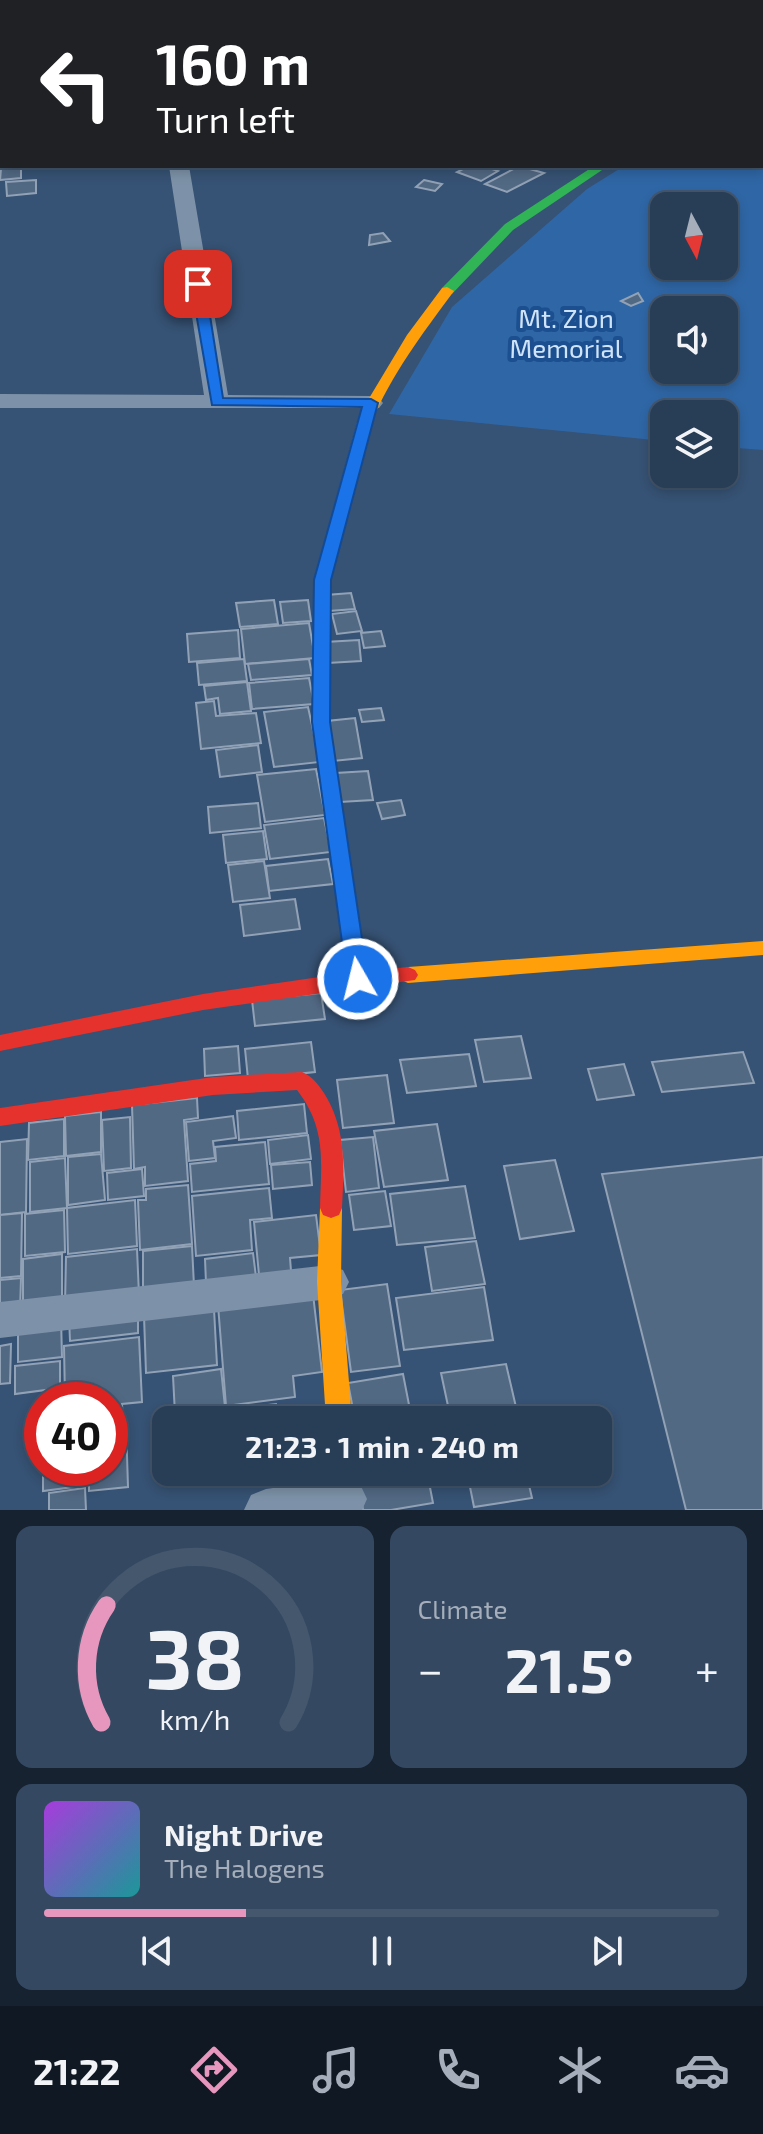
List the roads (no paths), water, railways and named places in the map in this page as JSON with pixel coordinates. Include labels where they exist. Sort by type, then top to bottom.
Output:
[{"type":"street","points":[[179,168],[217,402]]},
{"type":"street","points":[[358,979],[321,722],[322,580],[371,403],[435,303],[498,237],[599,168]]},
{"type":"street","points":[[0,401],[371,403]]},
{"type":"street","points":[[0,1043],[120,1016],[358,979],[763,948]]},
{"type":"street","points":[[0,1117],[213,1086],[302,1081],[322,1104],[333,1132],[329,1282],[338,1406]]},
{"type":"street","points":[[0,1320],[329,1282]]},
{"type":"street","points":[[266,1510],[345,1494]]},
{"type":"park label","name":"Mt. Zion Memorial","points":[[566,334]]}]
